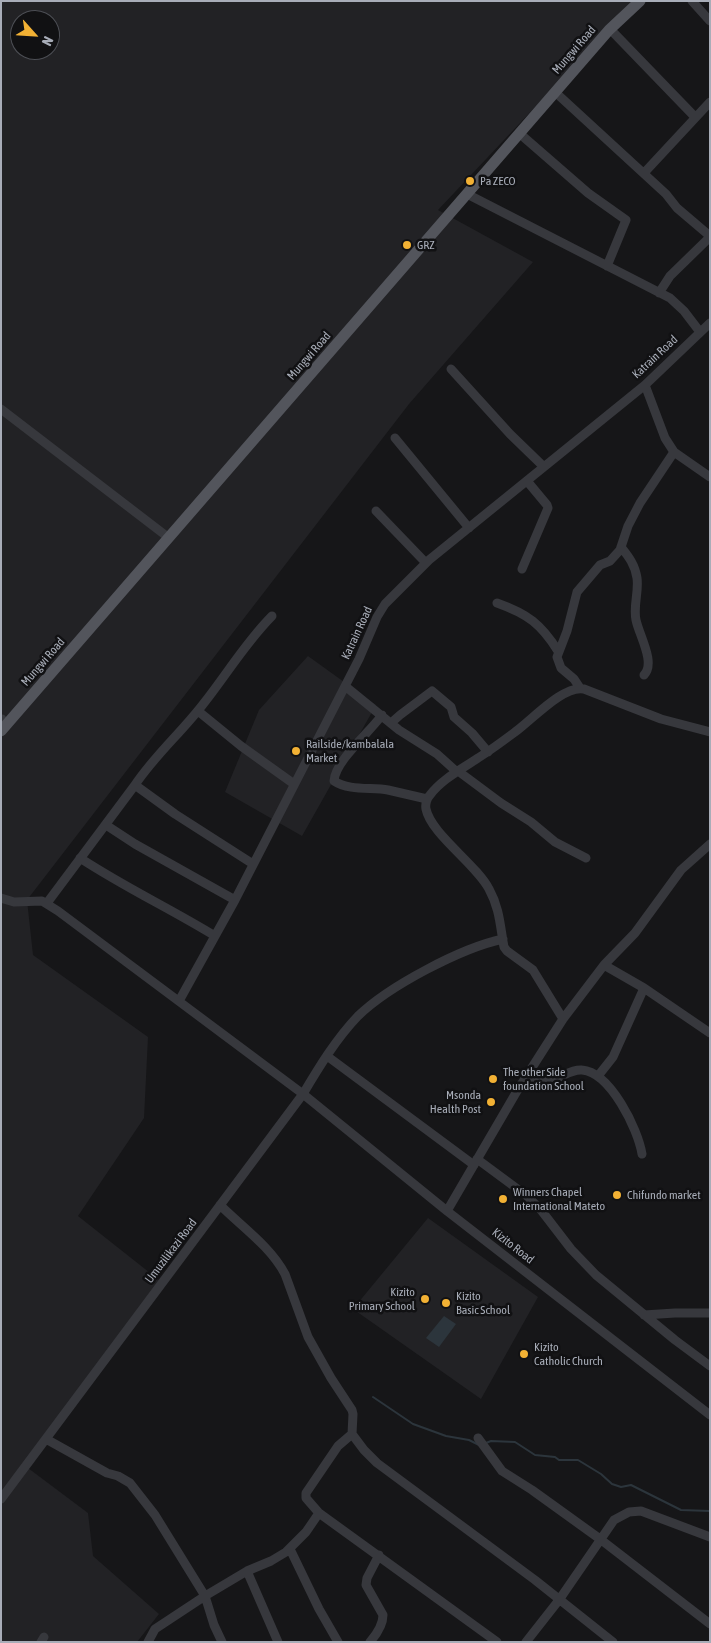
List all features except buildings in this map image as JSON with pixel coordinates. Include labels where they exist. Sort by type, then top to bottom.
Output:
[{"type":"main road","name":"Mungwi Road","points":[[1,731],[326,348],[378,291],[597,37],[633,1]]},
{"type":"main road","name":"Mungwi Road","points":[[2,719],[166,536],[610,29],[640,1]]},
{"type":"street","points":[[692,1],[710,21]]},
{"type":"street","points":[[610,29],[695,117]]},
{"type":"street","points":[[555,92],[644,173],[666,194],[677,208],[710,237],[670,276],[660,293]]},
{"type":"street","points":[[644,173],[710,102]]},
{"type":"street","points":[[519,134],[588,193],[626,220],[607,266]]},
{"type":"street","points":[[467,194],[660,293],[676,303],[700,332]]},
{"type":"street","name":"Katrain Road","points":[[179,1001],[235,900],[345,686],[381,610],[393,595],[426,563],[645,385],[710,323]]},
{"type":"street","points":[[451,369],[510,434],[543,466]]},
{"type":"street","points":[[645,385],[665,438],[674,452],[710,477]]},
{"type":"street","points":[[1,408],[166,536]]},
{"type":"street","points":[[395,438],[469,528]]},
{"type":"street","points":[[580,688],[574,679],[559,666],[558,651],[567,631],[577,592],[600,565],[614,558],[621,547],[628,526],[640,503],[674,452]]},
{"type":"street","points":[[522,569],[548,508],[527,480]]},
{"type":"street","points":[[376,511],[426,563]]},
{"type":"street","points":[[621,547],[632,563],[637,580],[635,616],[648,662],[648,670],[644,675]]},
{"type":"street","points":[[497,603],[520,612],[544,630],[558,651]]},
{"type":"street","points":[[1,898],[9,901],[35,900],[46,903],[155,758],[198,710],[260,628],[272,616]]},
{"type":"street","points":[[345,686],[405,734],[437,754],[457,772],[531,822],[555,842],[586,858]]},
{"type":"street","points":[[563,1019],[533,970],[507,951],[499,913],[489,888],[483,878],[445,838],[432,821],[426,809],[427,799],[430,794],[457,772],[488,752],[564,692],[580,688],[661,719],[710,732]]},
{"type":"street","points":[[391,723],[429,693],[435,692],[452,707],[454,717],[472,733],[488,752]]},
{"type":"street","points":[[198,710],[241,746],[294,784]]},
{"type":"street","points":[[382,715],[351,750],[341,764],[334,781],[340,784],[388,790],[427,799]]},
{"type":"street","points":[[135,785],[175,814],[253,864]]},
{"type":"street","points":[[106,825],[135,844],[235,900]]},
{"type":"street","points":[[447,1211],[522,1082],[563,1019],[604,965],[635,933],[681,870],[710,844]]},
{"type":"street","points":[[80,858],[113,879],[215,936]]},
{"type":"street","name":"Kizito Road","points":[[46,903],[303,1094],[447,1211],[710,1414]]},
{"type":"street","name":"Umuzilikazi Road","points":[[1,1499],[303,1094],[338,1040],[358,1016],[374,1003],[427,970],[470,949],[503,939]]},
{"type":"street","points":[[604,965],[644,988],[710,1033]]},
{"type":"street","points":[[598,1076],[613,1057],[644,988]]},
{"type":"street","points":[[327,1056],[475,1162],[527,1196],[541,1210],[583,1262],[644,1315],[710,1366]]},
{"type":"street","points":[[522,1082],[536,1083],[550,1080],[580,1069],[598,1076],[605,1082],[626,1112],[637,1134],[642,1154]]},
{"type":"street","points":[[220,1205],[264,1246],[280,1265],[308,1337],[352,1410],[352,1434],[364,1450],[377,1463],[535,1580],[613,1642]]},
{"type":"street","points":[[644,1315],[675,1313],[710,1314]]},
{"type":"street","points":[[352,1434],[338,1446],[306,1493],[306,1498],[319,1513],[497,1642]]},
{"type":"street","points":[[478,1438],[502,1471],[600,1539],[710,1624]]},
{"type":"street","points":[[46,1439],[107,1473],[118,1476],[130,1483],[155,1514],[205,1596],[214,1625],[222,1642]]},
{"type":"street","points":[[526,1642],[559,1600],[614,1520],[629,1512],[641,1511],[710,1537]]},
{"type":"street","points":[[148,1642],[155,1629],[205,1596],[247,1571],[271,1561],[290,1549],[306,1532],[319,1513]]},
{"type":"street","points":[[290,1549],[319,1609],[338,1642]]},
{"type":"street","points":[[374,1640],[384,1615],[371,1595],[366,1582],[378,1555]]},
{"type":"street","points":[[247,1571],[278,1642]]},
{"type":"shaded area","points":[[1,1],[635,1],[438,210],[533,262],[409,404],[27,900],[33,955],[148,1037],[144,1118],[78,1216],[164,1284],[28,1468],[88,1513],[93,1556],[159,1614],[137,1642],[1,1642]]},
{"type":"shaded area","name":"Railside/kambalala Market","points":[[308,656],[376,705],[302,836],[225,792],[259,710]]},
{"type":"shaded area","name":"Kizito Basic School","points":[[428,1218],[538,1297],[481,1399],[353,1309]]},
{"type":"shaded area","points":[[444,1316],[456,1324],[439,1347],[426,1338]]},
{"type":"waterway","points":[[373,1397],[413,1424],[446,1436],[469,1440],[479,1445]]},
{"type":"waterway","points":[[486,1443],[491,1441],[515,1442],[535,1455],[555,1457],[559,1460],[578,1460],[601,1474],[612,1484],[621,1487],[631,1485],[681,1510],[710,1511]]},
{"type":"place","name":"Pa ZECO","points":[[470,181]]},
{"type":"place","name":"GRZ","points":[[407,245]]},
{"type":"place","name":"Railside/kambalala Market","points":[[296,751]]},
{"type":"place","name":"The other Side foundation School","points":[[493,1079]]},
{"type":"place","name":"Msonda Health Post","points":[[491,1102]]},
{"type":"place","name":"Chifundo market","points":[[617,1195]]},
{"type":"place","name":"Winners Chapel International Mateto","points":[[503,1199]]},
{"type":"place","name":"Kizito Primary School","points":[[425,1299]]},
{"type":"place","name":"Kizito Basic School","points":[[446,1303]]},
{"type":"place","name":"Kizito Catholic Church","points":[[524,1354]]}]
